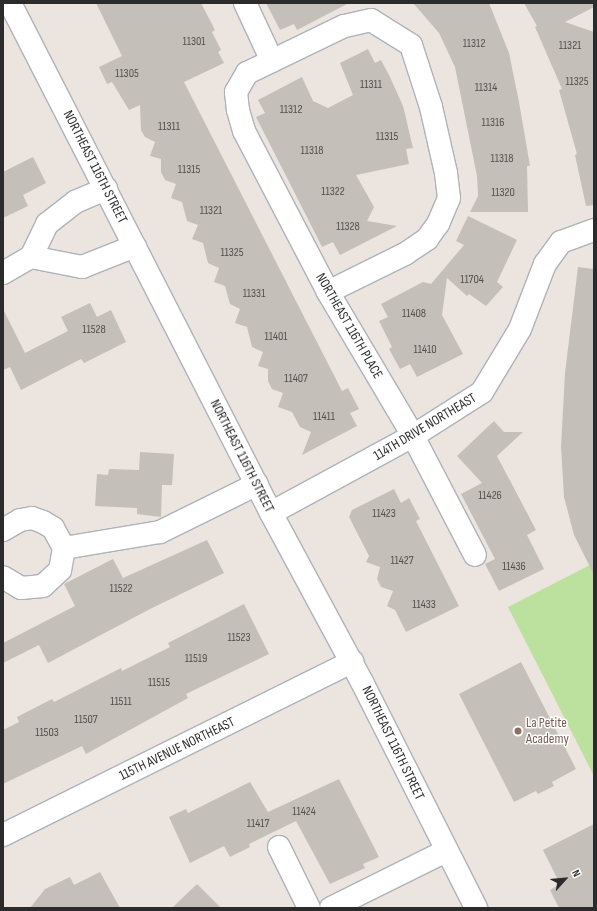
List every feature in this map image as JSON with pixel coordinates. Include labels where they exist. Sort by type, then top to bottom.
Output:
[{"type":"street","name":"NORTHEAST 116TH STREET","points":[[10,3],[271,513],[352,662],[446,852],[476,908]]},
{"type":"street","points":[[245,3],[272,61],[344,26],[371,20],[411,45],[431,107],[446,173],[449,198],[438,224],[427,239],[405,254],[328,292]]},
{"type":"street","name":"NORTHEAST 116TH PLACE","points":[[272,61],[247,73],[236,92],[244,131],[328,292],[413,436],[475,555]]},
{"type":"street","points":[[3,273],[31,257],[47,224],[75,202],[106,189]]},
{"type":"street","name":"114TH DRIVE NORTHEAST","points":[[271,513],[413,436],[482,392],[520,329],[545,264],[561,242],[594,230]]},
{"type":"street","points":[[31,257],[82,267],[135,246]]},
{"type":"street","points":[[64,548],[160,532],[257,484]]},
{"type":"street","points":[[3,530],[20,520],[32,518],[53,528],[64,548],[60,570],[43,586],[21,588],[3,577]]},
{"type":"street","name":"115TH AVENUE NORTHEAST","points":[[3,835],[352,662]]},
{"type":"street","points":[[279,847],[309,908]]},
{"type":"street","points":[[331,908],[446,852]]},
{"type":"green space","points":[[594,563],[594,776],[508,607]]},
{"type":"building","points":[[96,3],[201,3],[215,30],[212,32],[221,50],[218,52],[224,63],[184,82],[342,391],[348,388],[359,409],[350,413],[357,426],[302,455],[311,432],[300,427],[292,412],[278,407],[283,393],[272,389],[268,381],[268,369],[258,366],[263,352],[252,347],[247,327],[235,323],[240,309],[230,304],[225,286],[214,282],[219,268],[208,263],[203,243],[192,239],[198,225],[187,221],[182,202],[171,198],[176,184],[165,180],[161,172],[161,159],[150,156],[155,142],[145,137],[141,130],[140,105],[129,110],[112,82],[107,84],[99,67],[122,56]]},
{"type":"building","points":[[266,3],[349,3],[297,30],[294,24],[280,30]]},
{"type":"building","points":[[413,3],[489,3],[509,53],[519,102],[530,166],[527,166],[528,212],[470,212],[478,196],[477,176],[455,67],[439,33]]},
{"type":"building","points":[[524,3],[594,3],[594,7],[565,22],[594,32],[594,205],[586,206],[575,155],[577,154],[559,90],[562,89],[535,27],[537,26]]},
{"type":"building","points":[[368,49],[375,63],[381,60],[390,77],[403,106],[413,148],[406,149],[409,164],[356,175],[374,207],[367,221],[397,226],[340,255],[333,242],[322,247],[256,117],[265,113],[258,100],[302,77],[313,101],[328,108],[353,95],[340,63]]},
{"type":"building","points":[[33,157],[46,183],[23,195],[28,206],[3,218],[3,172]]},
{"type":"building","points":[[468,216],[517,240],[497,282],[503,287],[486,306],[469,294],[467,296],[447,278],[442,315],[463,354],[417,377],[410,364],[400,369],[389,349],[392,347],[379,321],[388,317],[381,304],[423,282],[431,284],[464,245],[456,241]]},
{"type":"building","points":[[578,267],[594,269],[594,575],[574,535],[564,497],[561,447],[565,373]]},
{"type":"building","points":[[90,303],[97,317],[111,310],[126,342],[84,363],[81,359],[21,390],[10,367],[3,370],[3,309],[25,353],[68,331],[61,317]]},
{"type":"building","points":[[494,421],[504,432],[523,432],[497,456],[536,530],[527,535],[544,569],[499,591],[485,564],[495,559],[461,494],[482,483],[457,456]]},
{"type":"building","points":[[140,452],[174,454],[172,485],[162,485],[161,517],[137,514],[137,508],[95,506],[97,474],[108,475],[109,469],[139,470]]},
{"type":"building","points":[[394,489],[401,503],[409,498],[420,519],[416,521],[459,606],[406,632],[395,610],[387,606],[393,591],[381,587],[377,579],[380,567],[366,562],[369,556],[349,517],[352,510]]},
{"type":"building","points":[[207,540],[224,573],[150,609],[48,663],[39,645],[3,663],[3,643],[75,606],[64,584],[113,559],[123,578]]},
{"type":"building","points":[[244,604],[269,654],[186,694],[188,698],[86,754],[82,746],[3,784],[3,730],[19,722],[17,717],[52,699],[54,702],[121,668],[122,671],[170,647],[168,643]]},
{"type":"building","name":"La Petite Academy","points":[[521,662],[576,769],[552,782],[554,786],[538,794],[536,791],[514,802],[459,694]]},
{"type":"building","points":[[339,779],[379,857],[363,864],[365,868],[330,884],[296,821],[249,844],[250,847],[230,857],[224,846],[190,863],[169,817],[186,809],[188,813],[250,782],[268,812]]},
{"type":"building","points":[[594,824],[594,908],[559,908],[550,890],[560,884],[543,850]]},
{"type":"building","points":[[100,872],[120,908],[30,908],[45,889],[70,877],[74,885]]},
{"type":"building","points":[[197,884],[221,908],[172,908]]},
{"type":"place","name":"La Petite Academy","points":[[518,731]]}]
